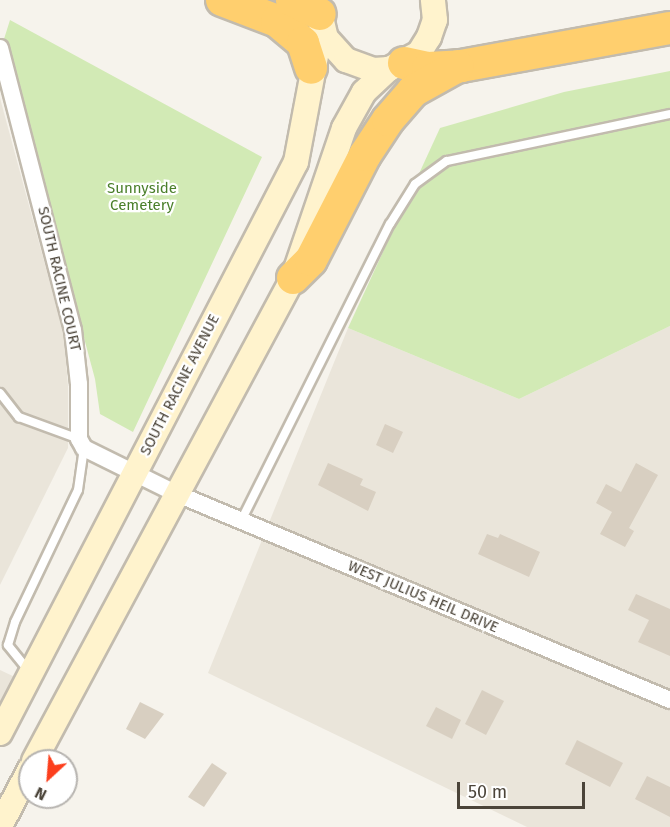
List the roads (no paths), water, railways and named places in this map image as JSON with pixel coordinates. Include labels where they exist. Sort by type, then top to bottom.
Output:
[{"type":"highway","points":[[222,0],[277,21],[303,43],[311,68]]},
{"type":"highway","points":[[292,0],[321,13]]},
{"type":"highway","points":[[396,66],[428,68],[458,66],[670,28]]},
{"type":"highway","points":[[293,278],[311,260],[365,155],[388,120],[413,91],[458,66]]},
{"type":"main road","points":[[40,749],[175,493],[293,278],[344,128],[364,92],[396,66],[419,52],[429,37],[435,20],[434,0]]},
{"type":"main road","name":"SOUTH RACINE AVENUE","points":[[0,733],[296,162],[321,13]]},
{"type":"main road","points":[[321,13],[335,51],[346,60],[374,70],[396,66]]},
{"type":"main road","points":[[0,826],[18,792]]},
{"type":"street","name":"SOUTH RACINE COURT","points":[[0,48],[73,330],[82,443]]},
{"type":"street","points":[[82,443],[135,474],[175,493]]},
{"type":"street","name":"WEST JULIUS HEIL DRIVE","points":[[175,493],[670,700]]},
{"type":"lane","points":[[241,521],[390,224],[415,184],[447,161],[670,114]]},
{"type":"lane","points":[[0,393],[19,417],[82,443],[78,490],[15,622],[8,645],[31,673]]},
{"type":"park label","name":"Sunnyside Cemetery","points":[[142,196]]}]
